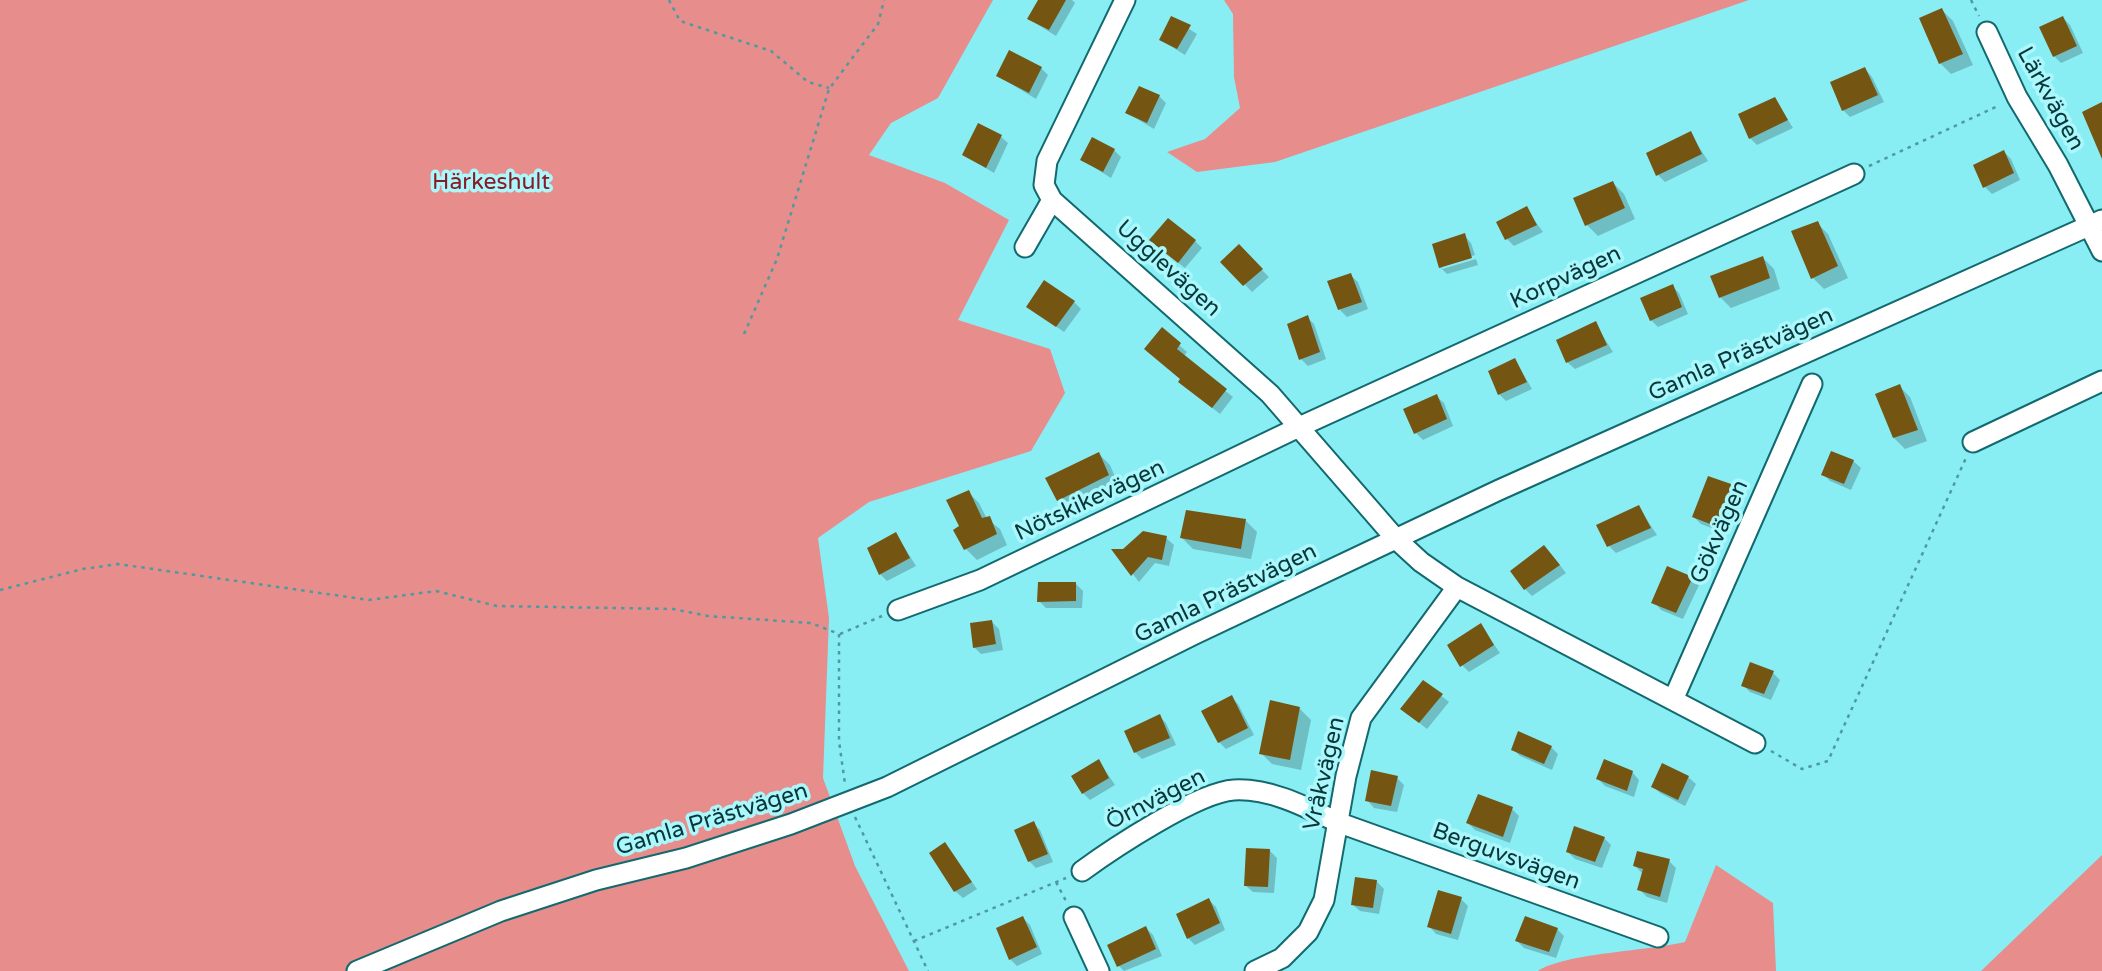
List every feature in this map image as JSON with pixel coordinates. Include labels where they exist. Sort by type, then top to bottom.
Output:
[{"type":"street","points":[[1025,247],[1052,200],[1044,184],[1047,161],[1125,0]]},
{"type":"street","name":"Lärkvägen","points":[[1987,32],[2017,97],[2096,223],[2102,251]]},
{"type":"street","name":"Korpvägen","points":[[1299,427],[1854,174]]},
{"type":"street","name":"Ugglevägen","points":[[1052,200],[1270,394],[1396,540]]},
{"type":"street","name":"Gamla Prästvägen","points":[[357,971],[500,911],[596,880],[686,858],[847,802],[911,775],[1195,634],[1511,484],[2096,223]]},
{"type":"street","points":[[1973,443],[2102,380]]},
{"type":"street","name":"Gökvägen","points":[[1673,700],[1812,384]]},
{"type":"street","name":"Nötskikevägen","points":[[898,610],[980,580],[1299,427]]},
{"type":"street","points":[[1396,540],[1457,587],[1755,743]]},
{"type":"street","name":"Vråkvägen","points":[[1255,971],[1282,958],[1308,932],[1324,900],[1360,718],[1457,587]]},
{"type":"street","name":"Örnvägen","points":[[1082,872],[1123,842],[1192,805],[1234,790],[1289,799],[1338,822]]},
{"type":"street","name":"Berguvsvägen","points":[[1338,822],[1658,937]]},
{"type":"street","points":[[1074,916],[1099,971]]},
{"type":"path","points":[[670,0],[680,21],[771,51],[808,82],[829,89]]},
{"type":"path","points":[[744,334],[777,259],[829,89],[878,24],[884,0]]},
{"type":"path","points":[[1854,174],[2017,97]]},
{"type":"path","points":[[1755,743],[1802,769],[1828,761],[1973,443]]},
{"type":"path","points":[[0,590],[83,569],[118,564],[369,600],[436,591],[497,606],[673,609],[708,616],[811,623],[839,634],[898,610]]},
{"type":"path","points":[[839,634],[839,741],[847,802],[928,971]]},
{"type":"path","points":[[914,941],[1082,872]]},
{"type":"path","points":[[1056,882],[1074,916]]},
{"type":"green space","name":"Härkeshult","points":[[0,0],[993,0],[938,98],[891,123],[869,155],[945,183],[1009,220],[958,320],[1050,349],[1065,393],[1031,451],[869,502],[818,538],[829,618],[823,778],[855,866],[909,971],[0,971]]},
{"type":"green space","points":[[1224,0],[1749,0],[1275,162],[1197,172],[1167,152],[1205,139],[1240,108],[1234,77],[1233,14]]},
{"type":"green space","points":[[2102,855],[2102,971],[1981,971]]},
{"type":"green space","points":[[1716,865],[1773,903],[1776,971],[1538,971],[1587,956],[1685,942]]},
{"type":"building","points":[[1038,0],[1066,0],[1049,30],[1027,19]]},
{"type":"building","points":[[1942,8],[1963,54],[1939,64],[1919,18]]},
{"type":"building","points":[[1171,16],[1191,25],[1177,49],[1159,40]]},
{"type":"building","points":[[2063,16],[2077,46],[2053,57],[2039,27]]},
{"type":"building","points":[[1009,50],[1042,67],[1029,93],[996,76]]},
{"type":"building","points":[[1865,67],[1878,95],[1842,111],[1830,82]]},
{"type":"building","points":[[1139,86],[1160,95],[1147,123],[1125,113]]},
{"type":"building","points":[[1775,97],[1788,120],[1749,139],[1738,114]]},
{"type":"building","points":[[2102,102],[2102,159],[2082,112]]},
{"type":"building","points":[[978,123],[1002,135],[986,168],[962,155]]},
{"type":"building","points":[[1691,131],[1702,154],[1656,176],[1646,153]]},
{"type":"building","points":[[1092,137],[1115,149],[1103,172],[1080,160]]},
{"type":"building","points":[[2004,150],[2014,173],[1983,188],[1973,165]]},
{"type":"building","points":[[1613,181],[1625,208],[1585,226],[1573,198]]},
{"type":"building","points":[[1527,206],[1537,225],[1505,240],[1496,222]]},
{"type":"building","points":[[1168,218],[1196,240],[1178,263],[1149,240]]},
{"type":"building","points":[[1818,221],[1838,266],[1811,279],[1791,231]]},
{"type":"building","points":[[1465,233],[1472,258],[1439,268],[1432,244]]},
{"type":"building","points":[[1239,244],[1263,269],[1243,286],[1220,262]]},
{"type":"building","points":[[1763,256],[1770,278],[1719,298],[1710,276]]},
{"type":"building","points":[[1351,273],[1362,302],[1338,310],[1327,281]]},
{"type":"building","points":[[1044,280],[1075,301],[1056,327],[1026,307]]},
{"type":"building","points":[[1673,284],[1682,307],[1650,321],[1640,298]]},
{"type":"building","points":[[1308,315],[1320,352],[1299,360],[1287,324]]},
{"type":"building","points":[[1596,321],[1607,345],[1566,363],[1556,340]]},
{"type":"building","points":[[1162,327],[1181,343],[1177,349],[1227,389],[1212,408],[1178,382],[1180,379],[1144,349]]},
{"type":"building","points":[[1515,358],[1527,382],[1498,395],[1488,371]]},
{"type":"building","points":[[1900,384],[1918,430],[1893,438],[1875,394]]},
{"type":"building","points":[[1437,394],[1447,419],[1414,434],[1403,409]]},
{"type":"building","points":[[1831,451],[1854,460],[1844,484],[1821,475]]},
{"type":"building","points":[[1099,452],[1109,475],[1057,501],[1045,478]]},
{"type":"building","points":[[1708,476],[1734,485],[1718,527],[1692,517]]},
{"type":"building","points":[[969,490],[982,518],[990,516],[997,534],[964,550],[953,530],[959,526],[946,500]]},
{"type":"building","points":[[1639,505],[1651,528],[1607,547],[1596,525]]},
{"type":"building","points":[[1186,510],[1246,519],[1241,549],[1180,538]]},
{"type":"building","points":[[1143,531],[1167,536],[1162,560],[1148,557],[1131,576],[1111,549],[1123,549]]},
{"type":"building","points":[[896,532],[910,558],[879,575],[867,548]]},
{"type":"building","points":[[1544,545],[1560,565],[1524,590],[1510,571]]},
{"type":"building","points":[[1667,566],[1693,577],[1676,613],[1651,603]]},
{"type":"building","points":[[1038,582],[1076,582],[1076,601],[1037,602]]},
{"type":"building","points":[[992,620],[996,644],[973,648],[970,623]]},
{"type":"building","points":[[1481,623],[1494,645],[1460,667],[1447,645]]},
{"type":"building","points":[[1750,662],[1774,671],[1764,694],[1741,686]]},
{"type":"building","points":[[1423,680],[1443,694],[1419,723],[1400,709]]},
{"type":"building","points":[[1232,695],[1248,728],[1218,743],[1201,711]]},
{"type":"building","points":[[1270,700],[1300,707],[1290,760],[1259,754]]},
{"type":"building","points":[[1160,714],[1170,738],[1134,753],[1124,731]]},
{"type":"building","points":[[1518,731],[1552,746],[1544,764],[1511,750]]},
{"type":"building","points":[[1099,759],[1109,778],[1082,794],[1071,776]]},
{"type":"building","points":[[1604,759],[1633,771],[1627,791],[1596,779]]},
{"type":"building","points":[[1662,763],[1689,776],[1678,800],[1651,787]]},
{"type":"building","points":[[1371,770],[1398,776],[1391,806],[1365,801]]},
{"type":"building","points":[[1478,794],[1513,807],[1503,837],[1466,823]]},
{"type":"building","points":[[1034,821],[1048,854],[1028,862],[1014,830]]},
{"type":"building","points":[[1574,826],[1605,837],[1595,862],[1566,852]]},
{"type":"building","points":[[945,842],[972,882],[954,892],[929,853]]},
{"type":"building","points":[[1246,848],[1270,849],[1268,887],[1244,886]]},
{"type":"building","points":[[1637,851],[1670,859],[1660,897],[1637,890],[1643,869],[1633,866]]},
{"type":"building","points":[[1355,877],[1377,880],[1373,908],[1351,905]]},
{"type":"building","points":[[1438,890],[1462,897],[1451,934],[1427,927]]},
{"type":"building","points":[[1209,898],[1220,923],[1187,939],[1176,914]]},
{"type":"building","points":[[1023,916],[1037,947],[1009,960],[996,928]]},
{"type":"building","points":[[1525,916],[1558,928],[1549,952],[1515,941]]},
{"type":"building","points":[[1146,926],[1156,949],[1117,967],[1107,945]]}]
